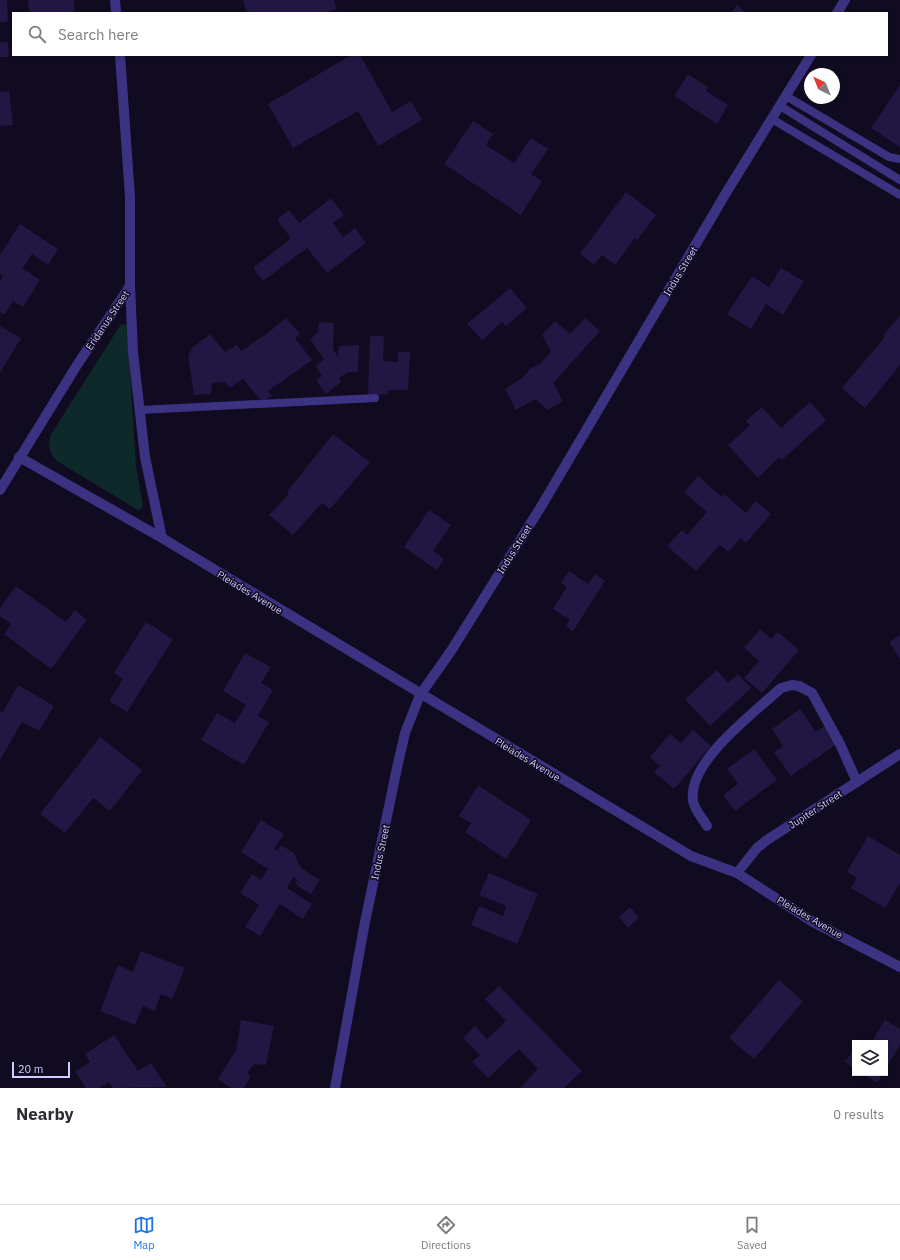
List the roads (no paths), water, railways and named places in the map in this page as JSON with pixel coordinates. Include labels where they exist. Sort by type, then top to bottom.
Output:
[{"type":"street","points":[[116,0],[116,12]]},
{"type":"street","points":[[838,12],[845,0]]},
{"type":"street","name":"Eridanus Street","points":[[0,490],[77,365],[130,286],[130,196],[120,56]]},
{"type":"street","name":"Indus Street","points":[[334,1088],[364,927],[397,768],[405,734],[420,695],[451,651],[542,504],[810,56]]},
{"type":"street","points":[[130,286],[133,352],[145,457],[162,538]]},
{"type":"street","name":"Pleiades Avenue","points":[[19,457],[162,538],[420,695],[691,856],[737,872],[813,922],[900,966]]},
{"type":"street","points":[[707,826],[693,803],[693,788],[700,771],[714,750],[781,688],[792,685],[799,686],[812,693],[840,744],[857,782]]},
{"type":"street","name":"Jupiter Street","points":[[737,872],[757,848],[767,840],[900,754]]},
{"type":"lane","points":[[786,96],[888,157],[900,159]]},
{"type":"lane","points":[[780,106],[900,180]]},
{"type":"lane","points":[[772,119],[900,195]]},
{"type":"lane","points":[[140,410],[375,398]]}]
